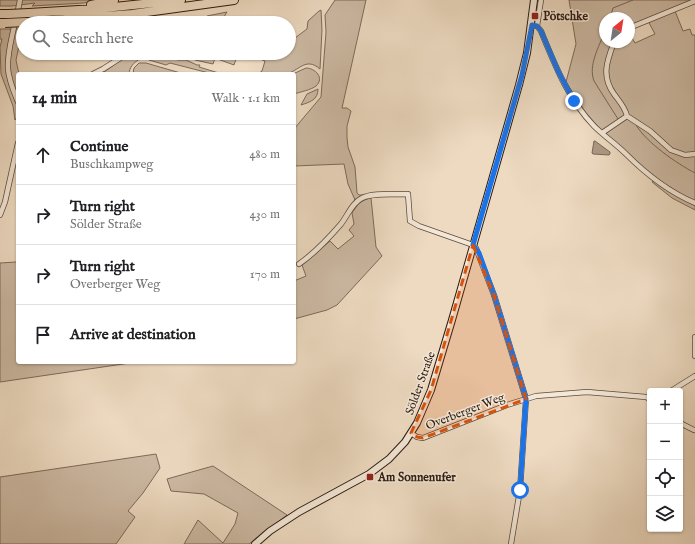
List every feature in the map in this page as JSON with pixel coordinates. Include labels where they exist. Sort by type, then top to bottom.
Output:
[{"type":"highway","points":[[74,15],[87,6],[114,0]]},
{"type":"highway","points":[[67,16],[181,0]]},
{"type":"highway","points":[[3,18],[29,13],[74,15],[162,11],[234,0]]},
{"type":"highway","points":[[3,18],[16,20]]},
{"type":"main road","name":"Sölder Straße","points":[[255,544],[270,531],[299,512],[369,474],[389,459],[405,442],[424,409],[431,390],[522,75],[534,26],[534,0]]},
{"type":"street","points":[[541,0],[534,26],[541,31],[565,86],[583,114],[602,134],[648,174],[673,192],[695,203]]},
{"type":"street","points":[[635,25],[695,1]]},
{"type":"street","points":[[17,16],[19,3]]},
{"type":"street","points":[[16,19],[8,70],[16,96]]},
{"type":"street","points":[[612,48],[606,69],[607,80],[611,89],[626,110],[627,116],[650,131],[671,150],[685,154],[695,154]]},
{"type":"street","points":[[98,72],[118,60]]},
{"type":"street","points":[[602,134],[627,116]]},
{"type":"street","points":[[0,215],[16,152]]},
{"type":"street","points":[[299,264],[313,254],[329,238],[356,203],[363,198],[373,195],[408,194],[410,221],[419,226],[473,245],[479,253],[494,295],[526,399],[520,490],[511,544]]},
{"type":"street","points":[[695,337],[695,356]]},
{"type":"street","points":[[675,388],[695,376]]},
{"type":"street","name":"Overberger Weg","points":[[411,433],[417,437],[423,438],[507,405],[536,396],[587,392],[647,397]]},
{"type":"street","points":[[682,424],[695,429]]},
{"type":"highlighted area","points":[[473,245],[494,295],[526,399],[423,438],[417,437],[411,433],[431,390]]},
{"type":"shaded area","points":[[0,0],[95,0],[84,3],[32,6],[35,3],[0,6]]},
{"type":"shaded area","points":[[335,0],[366,0],[342,108],[347,108],[351,111],[347,126],[348,147],[355,167],[357,193],[359,195],[363,195],[355,200],[348,184],[344,164],[296,166],[296,127],[321,97],[326,32],[325,15]]},
{"type":"shaded area","points":[[569,0],[693,0],[635,24],[635,12],[599,12],[599,48],[612,48],[606,80],[626,115],[602,131],[585,112],[566,82],[576,44]]},
{"type":"shaded area","points":[[321,10],[322,30],[320,69],[315,65],[306,64],[292,72],[261,72],[265,61],[262,60],[296,60],[296,37],[307,29],[308,21]]},
{"type":"shaded area","points":[[675,11],[683,31],[690,29],[692,35],[695,35],[695,154],[685,154],[672,149],[628,115],[611,89],[607,69],[613,48],[635,48],[635,43],[655,34],[648,21]]},
{"type":"shaded area","points":[[227,12],[224,16],[207,16]]},
{"type":"shaded area","points":[[0,29],[16,29],[16,60],[19,72],[16,72],[15,120],[13,106],[1,74],[0,47],[2,39],[0,39]]},
{"type":"shaded area","points":[[121,60],[139,60],[132,65],[129,72],[104,72]]},
{"type":"shaded area","points":[[149,60],[186,60],[200,65],[199,67],[215,72],[205,72],[170,63],[166,65]]},
{"type":"shaded area","points":[[195,60],[214,60],[213,64]]},
{"type":"shaded area","points":[[220,60],[236,60],[234,65]]},
{"type":"shaded area","points":[[139,63],[146,63],[177,72],[133,72],[134,68]]},
{"type":"shaded area","points":[[309,68],[318,74],[320,80],[319,83],[311,89],[296,93],[296,73]]},
{"type":"shaded area","points":[[318,89],[317,96],[315,98],[310,102],[301,105],[307,94]]},
{"type":"shaded area","points":[[627,116],[671,150],[695,155],[695,203],[648,173],[603,134]]},
{"type":"shaded area","points":[[594,141],[610,152],[610,154],[593,154]]},
{"type":"shaded area","points":[[654,179],[695,204],[695,210],[672,198],[652,182]]},
{"type":"shaded area","points":[[371,198],[376,247],[382,256],[337,305],[327,310],[296,318],[296,280],[306,276],[302,265],[330,241],[338,249],[354,236],[349,230],[354,224],[352,213],[360,203]]},
{"type":"shaded area","points":[[16,262],[16,364],[123,364],[0,382],[0,263]]},
{"type":"shaded area","points":[[156,454],[160,468],[143,493],[128,511],[135,517],[116,544],[0,544],[0,477]]},
{"type":"shaded area","points":[[213,466],[287,515],[249,544],[184,544],[198,520],[223,543],[235,524],[238,513],[204,494],[171,491],[167,479]]},
{"type":"waterway","points":[[612,12],[613,8],[633,0]]},
{"type":"waterway","points":[[599,46],[593,62],[592,69],[594,81],[618,119]]},
{"type":"waterway","points":[[636,125],[647,139],[662,152],[695,173]]},
{"type":"place","name":"Pötschke","points":[[535,16]]},
{"type":"place","name":"Am Sonnenufer","points":[[370,477]]},
{"type":"route","points":[[520,490],[526,399],[494,295],[479,253],[473,245],[522,75],[532,25],[537,26],[541,31],[565,86],[574,101]]}]
